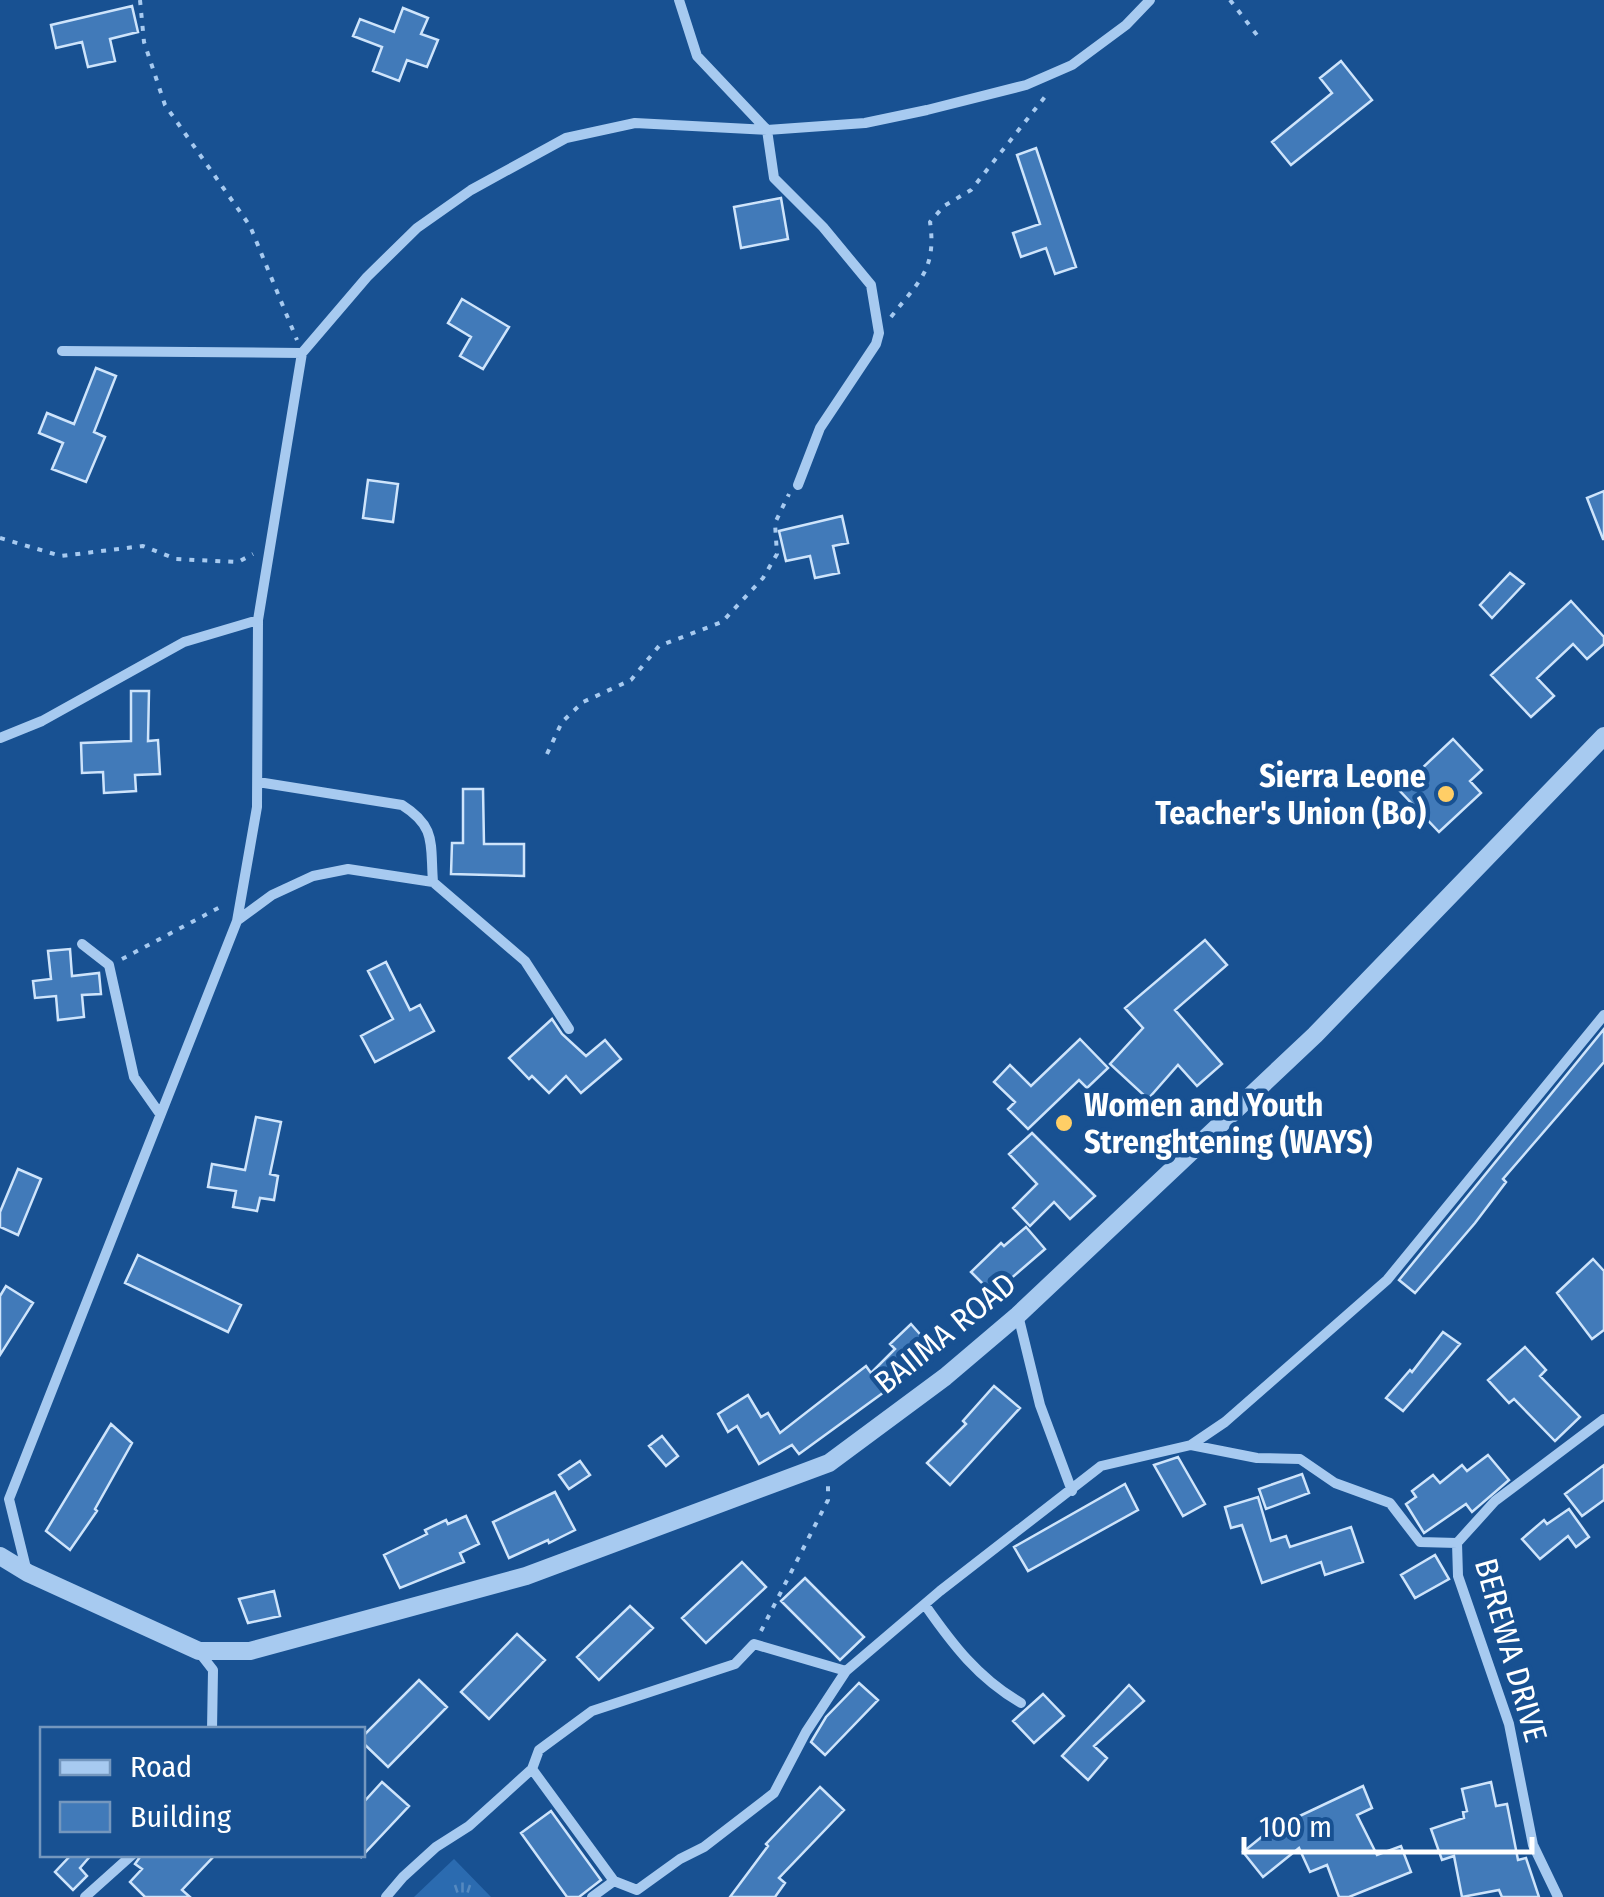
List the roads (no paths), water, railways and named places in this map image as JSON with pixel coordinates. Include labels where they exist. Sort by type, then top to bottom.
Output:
[{"type":"street","points":[[678,0],[697,56],[767,130],[774,178],[823,227],[871,285],[876,344],[820,428],[798,485]]},
{"type":"street","points":[[28,1572],[5,1501],[237,921],[244,894],[258,782],[258,620],[302,354],[367,277],[417,228],[471,190],[566,138],[635,124],[767,130],[865,123],[1026,86],[1072,65],[1126,24],[1150,0]]},
{"type":"street","points":[[62,351],[302,354]]},
{"type":"street","points":[[0,738],[42,721],[184,642],[258,620]]},
{"type":"street","name":"BAIIMA ROAD","points":[[0,1556],[198,1652],[250,1651],[526,1576],[828,1463],[945,1377],[1018,1315],[1315,1034],[1604,736]]},
{"type":"street","points":[[258,782],[402,806],[422,818],[430,836],[433,882]]},
{"type":"street","points":[[237,921],[272,894],[314,876],[348,869],[433,882],[525,960],[569,1029]]},
{"type":"street","points":[[82,944],[108,965],[134,1076],[160,1114]]},
{"type":"street","points":[[532,1769],[614,1881],[636,1890],[704,1847],[774,1793],[806,1732],[846,1670],[924,1605],[1101,1466],[1191,1444],[1226,1422],[1387,1280],[1604,1016]]},
{"type":"street","points":[[1018,1315],[1040,1406],[1072,1491]]},
{"type":"street","name":"BEREWA DRIVE","points":[[1558,1897],[1533,1845],[1508,1724],[1458,1576],[1457,1543],[1495,1501],[1604,1419]]},
{"type":"street","points":[[1191,1444],[1257,1458],[1300,1460],[1335,1483],[1390,1503],[1420,1542],[1457,1543]]},
{"type":"street","points":[[924,1605],[968,1662],[990,1684],[1020,1703]]},
{"type":"street","points":[[386,1897],[436,1847],[469,1826],[532,1769],[539,1750],[592,1711],[735,1664],[754,1644],[846,1670]]},
{"type":"street","points":[[198,1652],[212,1670],[212,1727]]},
{"type":"street","points":[[85,1897],[130,1857]]},
{"type":"street","points":[[592,1897],[614,1881]]},
{"type":"place","name":"Sierra Leone Teacher's Union (Bo)","points":[[1446,794]]},
{"type":"place","name":"Women and Youth Strenghtening (WAYS)","points":[[1064,1123]]}]
